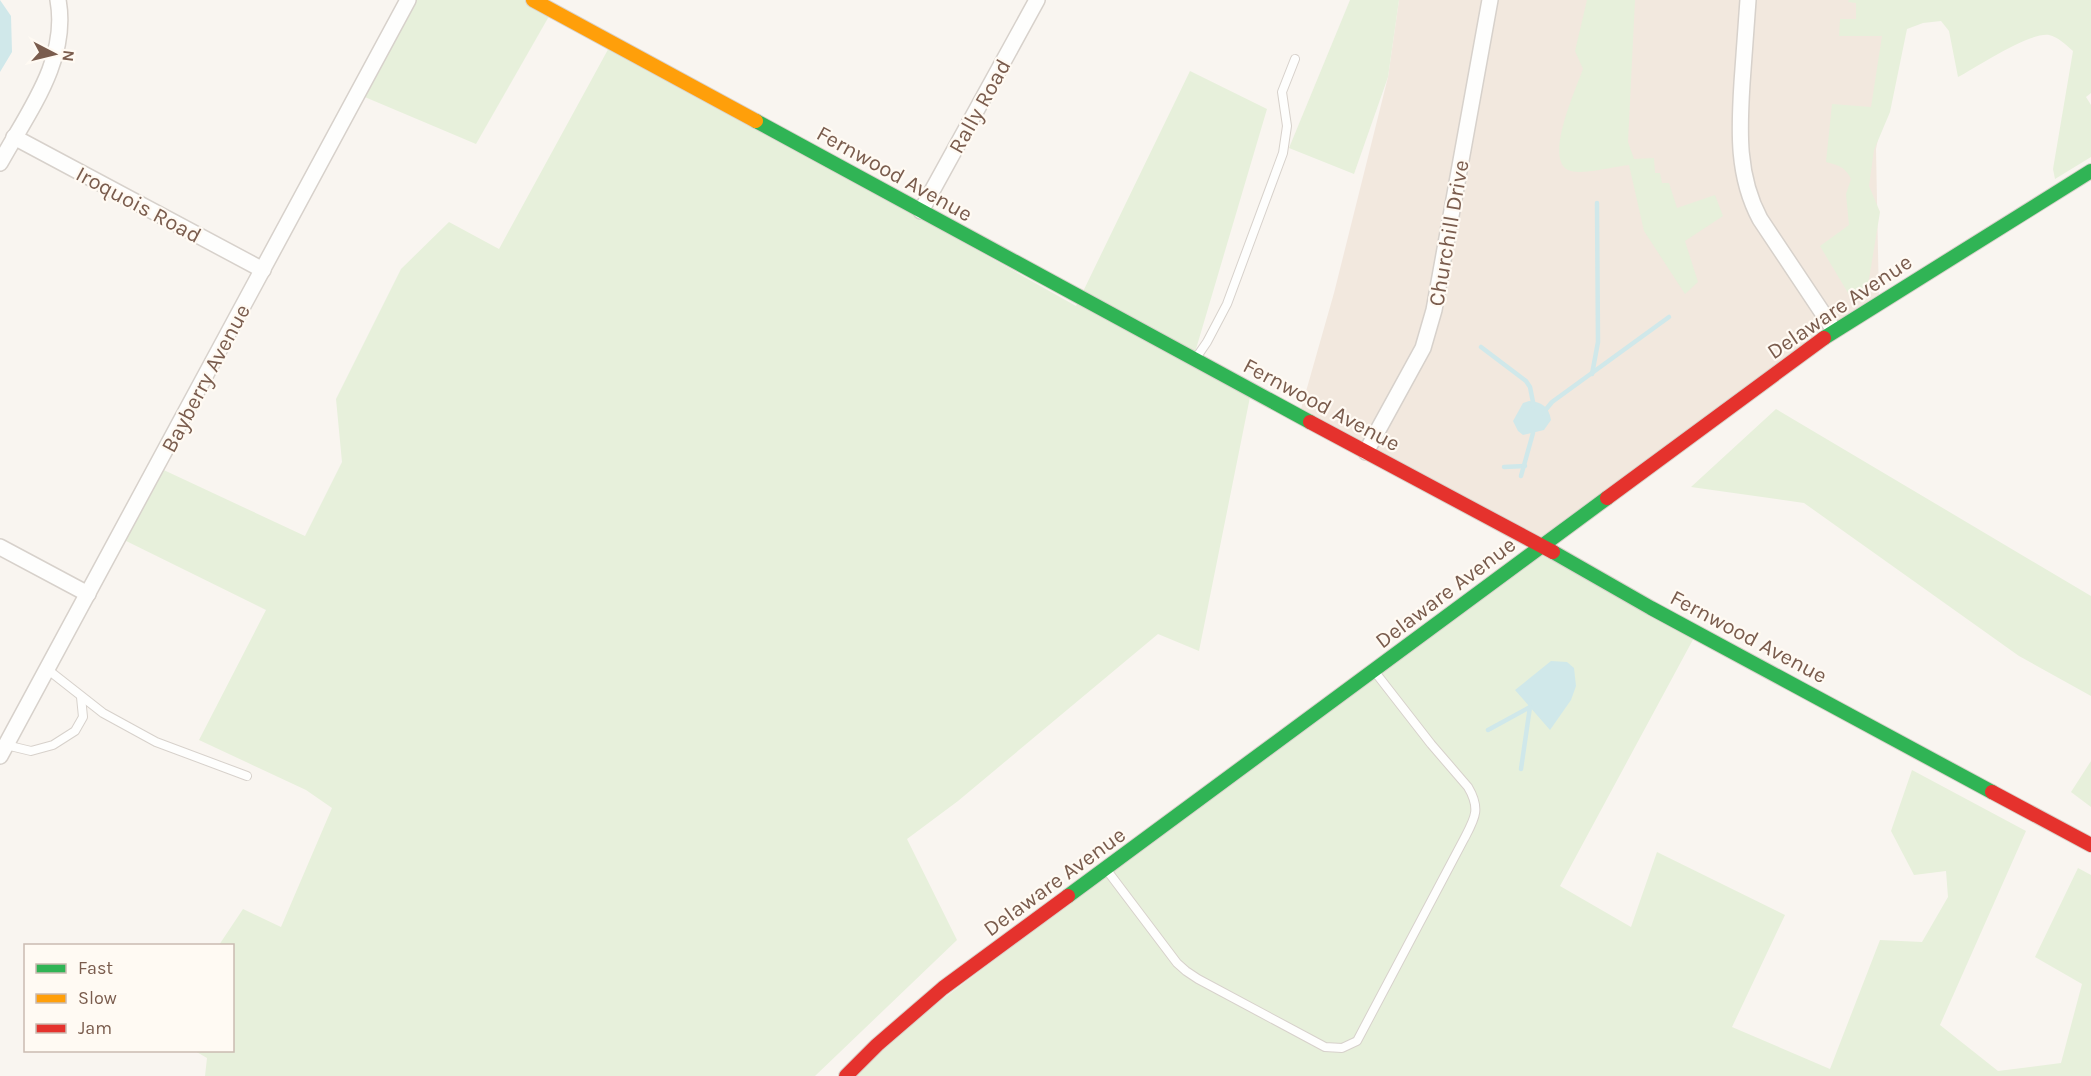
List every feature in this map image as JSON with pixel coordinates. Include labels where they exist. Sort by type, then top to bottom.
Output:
[{"type":"street","points":[[0,162],[45,82],[55,59],[61,25],[58,0]]},
{"type":"street","name":"Bayberry Avenue","points":[[3,750],[408,0]]},
{"type":"street","name":"Fernwood Avenue","points":[[533,0],[1195,360],[1541,545],[1651,609],[2091,845]]},
{"type":"street","name":"Rally Road","points":[[921,211],[1037,0]]},
{"type":"street","name":"Churchill Drive","points":[[1366,452],[1423,348],[1429,330],[1490,0]]},
{"type":"street","points":[[1748,0],[1739,128],[1743,172],[1754,209],[1763,225],[1834,330]]},
{"type":"street","name":"Iroquois Road","points":[[14,137],[263,270]]},
{"type":"street","name":"Delaware Avenue","points":[[846,1076],[877,1045],[943,988],[1834,330],[2091,171]]},
{"type":"street","points":[[0,547],[87,594]]},
{"type":"lane","points":[[1195,360],[1227,304],[1283,153],[1287,126],[1282,92],[1295,59]]},
{"type":"lane","points":[[47,669],[103,713],[156,742],[247,776]]},
{"type":"lane","points":[[1106,869],[1177,963],[1198,980],[1325,1047],[1342,1048],[1357,1041],[1464,839],[1476,811],[1473,795],[1468,787],[1374,671]]},
{"type":"lane","points":[[3,750],[31,751],[53,746],[75,731],[83,717],[81,697]]},
{"type":"shaded area","points":[[1399,0],[1906,0],[1876,149],[1879,302],[1541,545],[1299,416],[1334,293],[1388,77]]},
{"type":"green space","points":[[408,0],[533,0],[552,11],[476,144],[360,95]]},
{"type":"green space","points":[[1350,0],[1399,0],[1388,77],[1354,174],[1289,148]]},
{"type":"green space","points":[[1587,0],[1635,0],[1628,142],[1634,159],[1654,158],[1655,173],[1660,173],[1662,183],[1669,183],[1677,208],[1715,195],[1723,216],[1685,241],[1698,282],[1685,294],[1644,231],[1629,165],[1574,172],[1561,163],[1560,138],[1583,69],[1575,51]]},
{"type":"green space","points":[[1849,0],[2091,0],[2091,93],[2086,97],[2091,105],[2091,157],[2055,179],[2053,169],[2073,51],[2056,38],[2049,35],[2040,36],[2016,44],[1958,77],[1949,31],[1941,21],[1923,23],[1907,29],[1890,112],[1874,150],[1869,186],[1880,212],[1869,279],[1867,287],[1851,298],[1820,246],[1849,225],[1846,194],[1851,179],[1842,168],[1826,162],[1832,104],[1871,107],[1882,36],[1839,36],[1840,19],[1856,19],[1856,3],[1848,2]]},
{"type":"green space","points":[[611,44],[1076,306],[1190,71],[1267,109],[1191,366],[1250,397],[1199,651],[1158,634],[958,801],[907,839],[957,940],[815,1076],[205,1076],[207,1058],[197,1052],[234,1052],[234,944],[220,944],[243,909],[281,927],[332,808],[306,790],[199,740],[266,610],[116,536],[153,465],[305,536],[342,462],[336,399],[401,269],[449,222],[499,249]]},
{"type":"green space","points":[[1776,409],[2091,596],[2091,696],[2019,656],[1804,503],[1691,487]]},
{"type":"green space","points":[[1541,545],[1696,634],[1560,886],[1631,927],[1657,852],[1785,915],[1732,1027],[1830,1069],[1880,940],[1922,942],[1948,897],[1946,871],[1914,875],[1891,831],[1912,770],[2026,831],[1940,1025],[1998,1071],[2061,1063],[2082,984],[2035,957],[2078,868],[2091,875],[2091,1076],[847,1076],[856,1065]]},
{"type":"green space","points":[[2091,761],[2091,807],[2071,792]]},
{"type":"water","points":[[0,0],[11,16],[12,52],[0,72]]},
{"type":"water","points":[[1529,401],[1544,406],[1551,420],[1544,430],[1523,435],[1513,421],[1523,403]]},
{"type":"water","points":[[1551,661],[1567,662],[1574,668],[1576,686],[1571,700],[1550,730],[1515,690]]},
{"type":"waterway","points":[[1592,374],[1598,342],[1597,203]]},
{"type":"waterway","points":[[1543,413],[1552,402],[1669,317]]},
{"type":"waterway","points":[[1481,347],[1526,381],[1530,387],[1534,407]]},
{"type":"waterway","points":[[1521,476],[1533,433]]},
{"type":"waterway","points":[[1504,467],[1525,466]]},
{"type":"waterway","points":[[1488,730],[1530,707]]},
{"type":"waterway","points":[[1521,769],[1530,707]]},
{"type":"traffic: fast","points":[[756,121],[1310,422]]},
{"type":"traffic: fast","points":[[1824,338],[2091,171]]},
{"type":"traffic: fast","points":[[1068,896],[1607,498]]},
{"type":"traffic: fast","points":[[1553,552],[1651,608],[1992,792]]},
{"type":"traffic: slow","points":[[533,0],[756,121]]},
{"type":"traffic: jam","points":[[1607,498],[1824,338]]},
{"type":"traffic: jam","points":[[1310,422],[1553,552]]},
{"type":"traffic: jam","points":[[1992,792],[2091,845]]},
{"type":"traffic: jam","points":[[846,1076],[877,1045],[943,988],[1068,896]]}]
